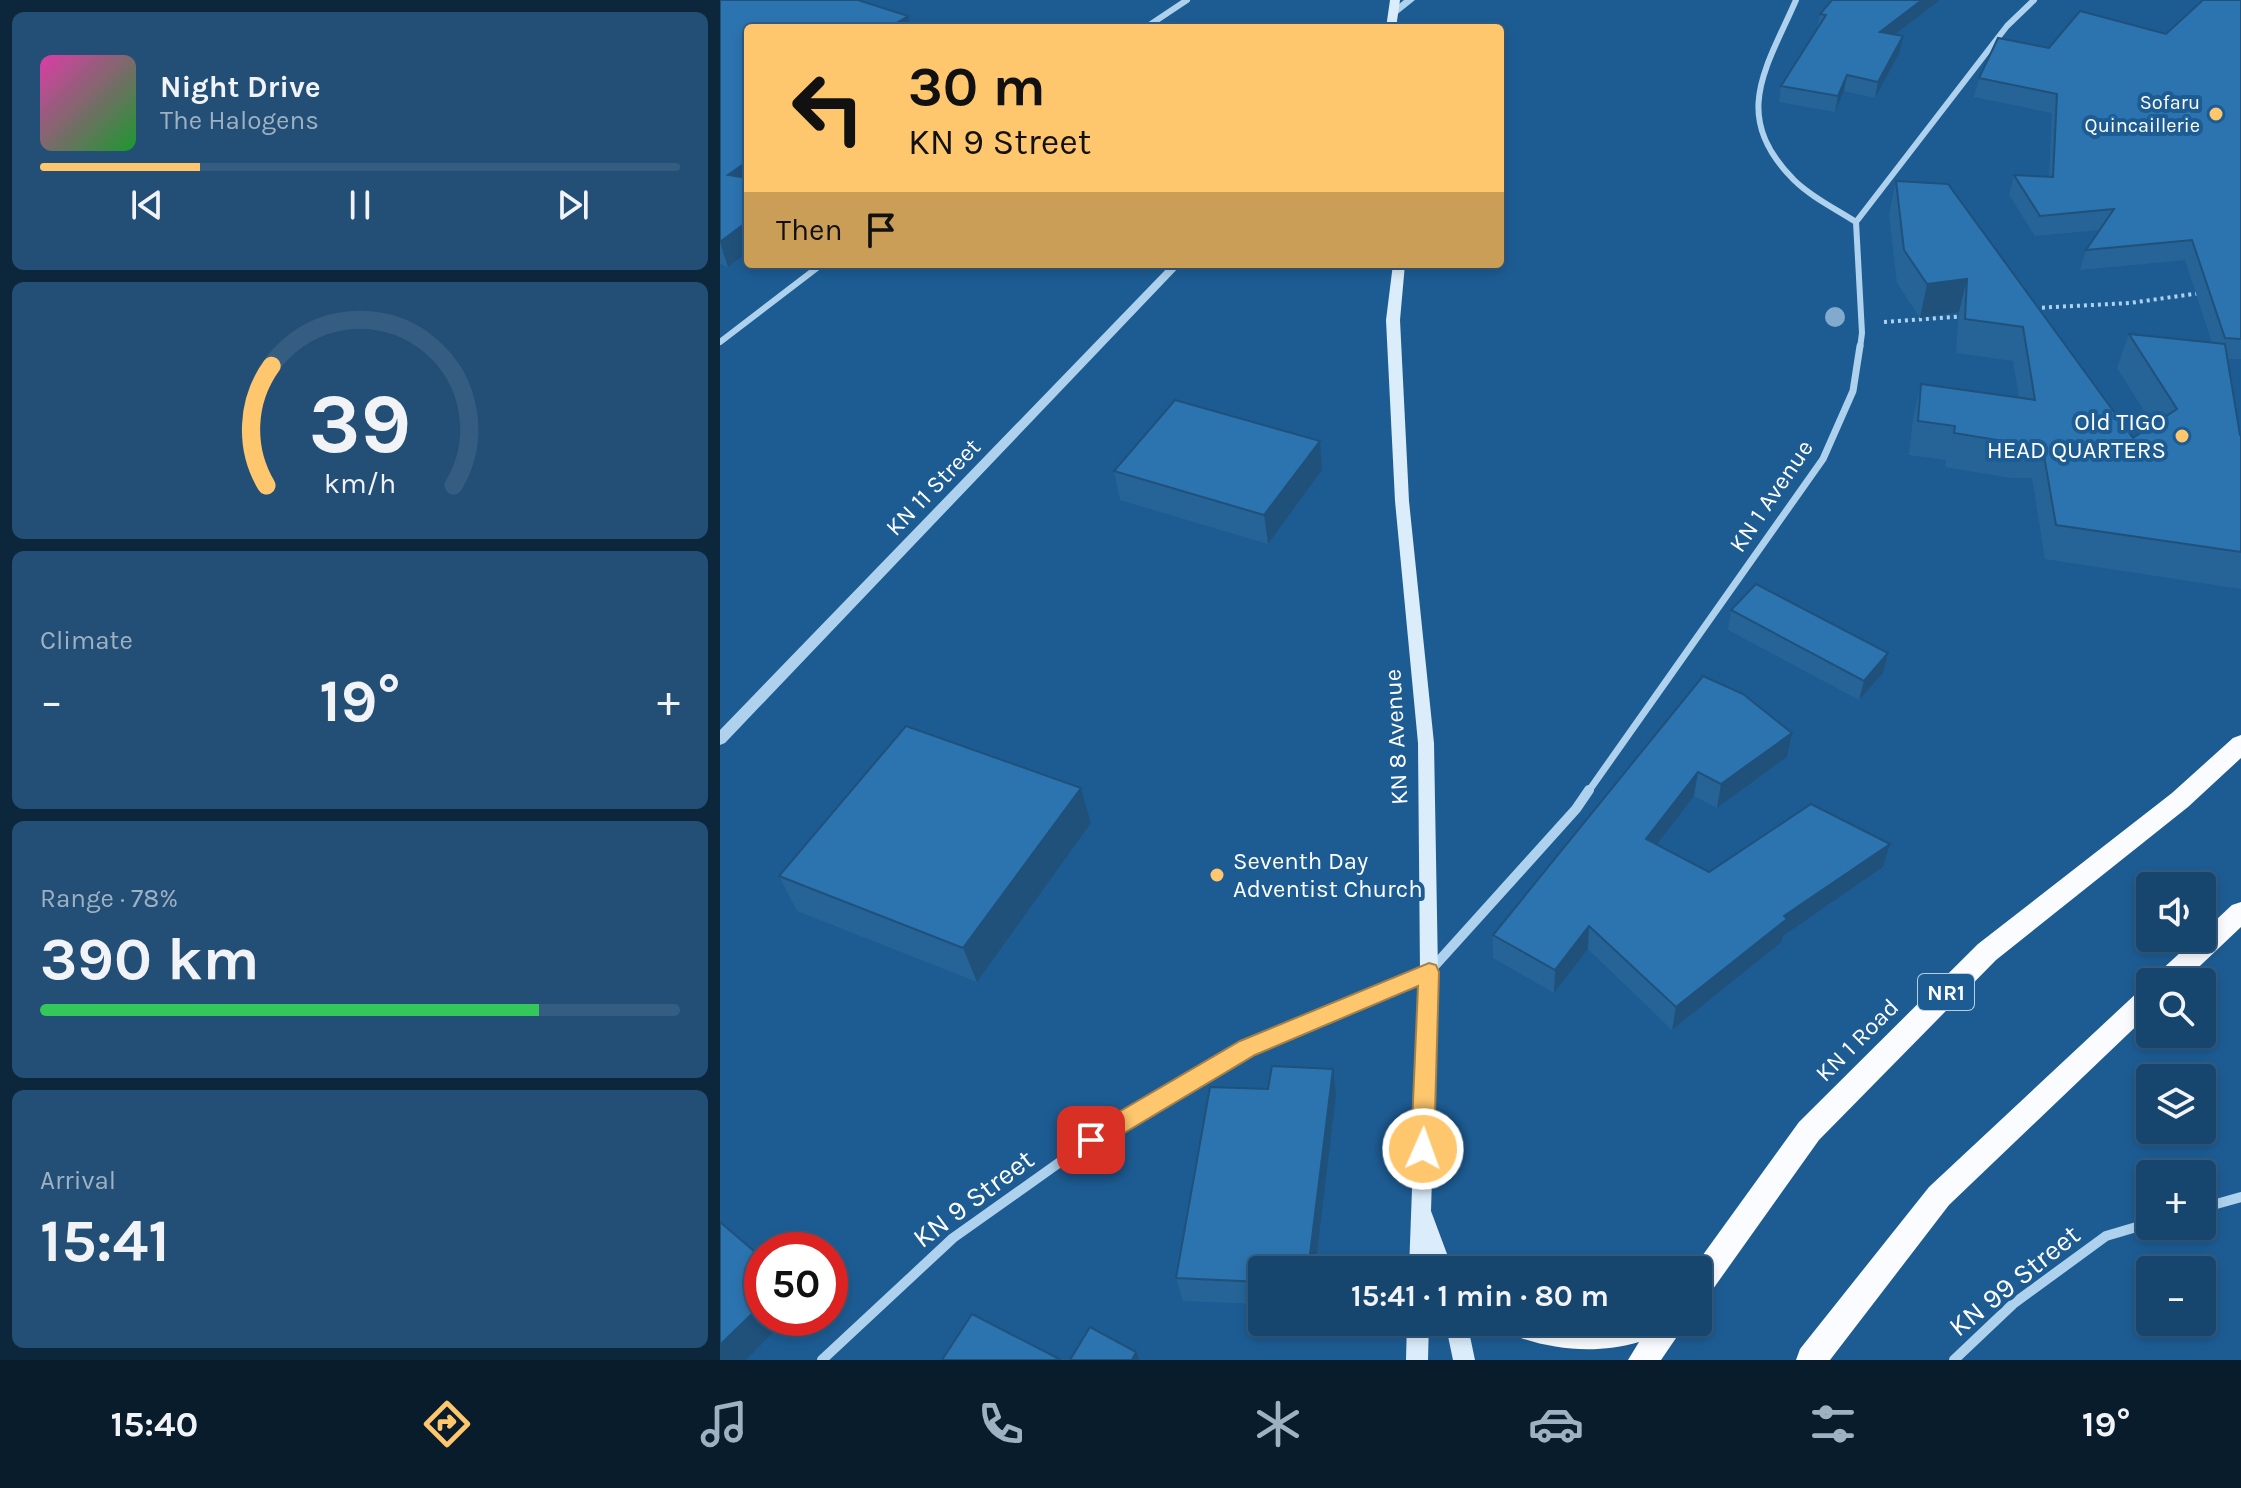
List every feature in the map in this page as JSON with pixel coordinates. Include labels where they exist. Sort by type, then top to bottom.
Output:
[{"type":"highway","name":"KN 1 Road","points":[[1712,1266],[1809,1131],[1987,952],[2180,800],[2241,744]]},
{"type":"highway","points":[[2181,968],[2241,912]]},
{"type":"highway","points":[[1811,1360],[1939,1196],[2136,1010]]},
{"type":"highway","points":[[1643,1360],[1661,1336]]},
{"type":"main road","points":[[1391,24],[1395,0]]},
{"type":"main road","name":"KN 8 Avenue","points":[[1399,268],[1393,320],[1402,501],[1426,743],[1429,972],[1419,1256]]},
{"type":"main road","name":"KN 8 Avenue","points":[[1421,1209],[1438,1256]]},
{"type":"main road","points":[[1417,1360],[1418,1336]]},
{"type":"main road","points":[[1459,1336],[1464,1360]]},
{"type":"street","points":[[1151,24],[1187,0]]},
{"type":"street","points":[[1392,14],[1410,0]]},
{"type":"street","points":[[1796,0],[1762,77],[1756,108],[1764,141],[1795,181],[1856,222],[2007,26],[2034,0]]},
{"type":"street","name":"KN 1 Avenue","points":[[1429,972],[1576,809],[1823,459],[1853,391],[1861,322],[1856,222]]},
{"type":"street","points":[[720,342],[817,268]]},
{"type":"street","name":"KN 11 Street","points":[[721,736],[1173,268]]},
{"type":"street","name":"KN 9 Street","points":[[822,1360],[953,1238],[1091,1140],[1247,1048],[1429,972]]},
{"type":"street","points":[[2216,1204],[2241,1197]]},
{"type":"street","name":"KN 99 Street","points":[[1954,1360],[2013,1304],[2106,1236],[2136,1227]]},
{"type":"path","points":[[2030,309],[2130,303],[2211,291]]},
{"type":"path","points":[[1861,322],[1967,315]]},
{"type":"building","points":[[720,0],[858,0],[908,16],[895,24],[744,24],[744,164],[728,175],[744,177],[744,224],[720,242]]},
{"type":"building","points":[[1832,0],[1922,0],[1880,32],[1903,36],[1878,82],[1847,75],[1838,96],[1781,86],[1826,15],[1820,14]]},
{"type":"building","points":[[2203,0],[2241,0],[2241,339],[2225,338],[2192,240],[2086,250],[2114,209],[2040,216],[2014,175],[2053,177],[2057,94],[1979,78],[1998,38],[2049,48],[2080,11],[2166,34]]},
{"type":"building","points":[[1896,181],[1948,184],[2133,438],[2177,409],[2129,334],[2225,344],[2241,435],[2241,552],[2056,525],[2042,444],[2021,444],[1954,433],[1955,426],[1918,421],[1921,384],[2035,400],[2023,327],[1965,319],[1967,279],[1927,284],[1904,250]]},
{"type":"building","points":[[1175,400],[1320,441],[1264,515],[1114,471]]},
{"type":"building","points":[[1756,584],[1888,653],[1864,681],[1731,610]]},
{"type":"building","points":[[1703,676],[1743,694],[1792,733],[1721,784],[1698,772],[1646,839],[1709,872],[1811,804],[1890,844],[1784,916],[1787,919],[1676,1007],[1589,926],[1555,970],[1493,935]]},
{"type":"building","points":[[906,726],[1081,788],[963,948],[779,876]]},
{"type":"building","points":[[1272,1066],[1333,1069],[1310,1256],[1248,1256],[1248,1281],[1176,1278],[1210,1087],[1268,1089]]},
{"type":"building","points":[[720,1222],[744,1243],[744,1322],[720,1345]]},
{"type":"building","points":[[972,1314],[1061,1360],[942,1360]]},
{"type":"building","points":[[1090,1327],[1136,1352],[1132,1360],[1070,1360]]},
{"type":"place","name":"Sofaru Quincaillerie","points":[[2216,114]]},
{"type":"place","name":"Old TIGO HEAD QUARTERS","points":[[2182,436]]},
{"type":"place","name":"Seventh Day Adventist Church","points":[[1217,875]]},
{"type":"route","points":[[1091,1140],[1247,1048],[1429,972],[1423,1149]]}]
